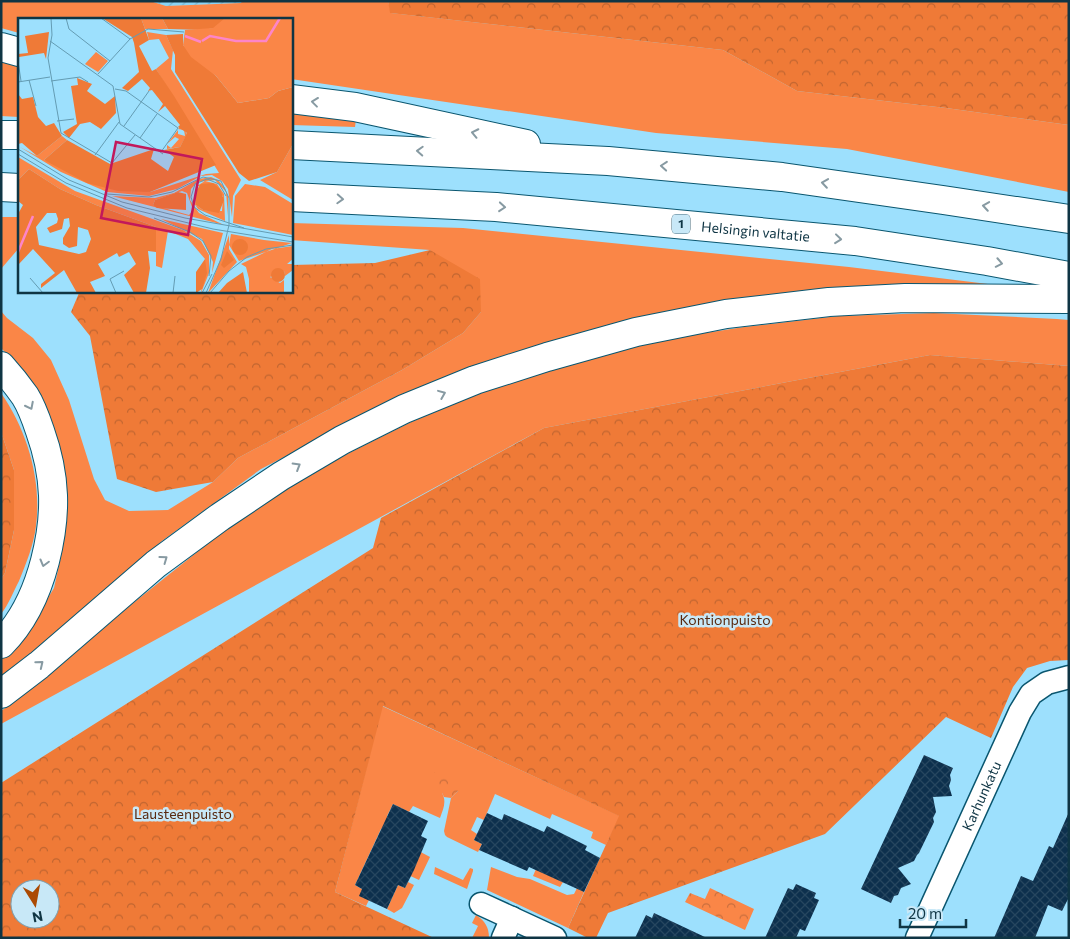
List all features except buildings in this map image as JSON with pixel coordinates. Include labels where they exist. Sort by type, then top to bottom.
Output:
[{"type":"highway","points":[[1,47],[18,52]]},
{"type":"highway","points":[[292,99],[355,107],[608,161]]},
{"type":"highway","points":[[1,135],[18,135]]},
{"type":"highway","points":[[292,145],[608,161],[782,177],[1069,219]]},
{"type":"highway","points":[[1,187],[18,188]]},
{"type":"highway","name":"Helsingin valtatie","points":[[292,197],[496,207],[854,241],[987,261],[1069,276]]},
{"type":"highway","points":[[1,694],[156,564],[281,476],[342,440],[404,409],[475,380],[546,357],[636,332],[726,314],[830,302],[905,298],[1069,299]]},
{"type":"highway","points":[[1,366],[25,396],[34,414],[49,460],[54,507],[48,551],[34,596],[22,617],[1,644]]},
{"type":"street","name":"Karhunkatu","points":[[917,938],[1020,712],[1031,694],[1047,683],[1069,677]]},
{"type":"street","points":[[481,904],[507,928],[555,938]]},
{"type":"shaded area","points":[[150,1],[242,1],[241,3],[166,6]]},
{"type":"green space","points":[[1,1],[150,1],[166,6],[241,3],[242,1],[388,1],[391,13],[723,50],[797,91],[946,108],[1069,125],[1069,192],[847,149],[656,133],[292,79],[292,18],[18,18],[18,33],[1,28]]},
{"type":"green space","points":[[388,1],[1069,1],[1069,125],[946,108],[797,91],[723,50],[390,13]]},
{"type":"green space","points":[[1,58],[18,62],[18,117],[1,116]]},
{"type":"green space","points":[[292,109],[356,119],[355,127],[292,125]]},
{"type":"green space","points":[[1,217],[18,217],[18,249],[1,269]]},
{"type":"green space","points":[[292,223],[463,228],[849,267],[988,284],[847,291],[378,408],[261,469],[162,541],[57,637],[1,682],[1,660],[13,650],[34,621],[54,588],[62,552],[64,510],[8,355],[1,348],[1,311],[33,338],[51,360],[69,400],[94,479],[105,500],[129,511],[168,510],[213,482],[238,458],[402,370],[463,333],[481,312],[430,250],[292,240]]},
{"type":"green space","points":[[430,250],[480,279],[481,312],[463,333],[402,370],[238,458],[213,482],[156,492],[117,479],[90,336],[71,312],[80,292],[292,292],[292,265],[375,263]]},
{"type":"green space","points":[[934,313],[1069,320],[1069,366],[930,355],[544,428],[1,724],[1,711],[42,681],[132,604],[231,525],[286,488],[349,453],[411,422],[481,393],[551,368],[647,342],[744,327],[838,316]]},
{"type":"green space","name":"Kontionpuisto","points":[[930,355],[1069,366],[1069,660],[1050,661],[1027,668],[1013,687],[991,738],[946,717],[825,834],[608,913],[596,938],[588,938],[568,928],[619,816],[383,706],[335,892],[434,938],[1,938],[1,783],[373,548],[381,518],[544,428]]},
{"type":"green space","points":[[1,393],[18,423],[31,456],[37,491],[37,509],[35,533],[29,554],[19,581],[1,614],[1,579],[5,573],[14,530],[14,470],[1,432]]},
{"type":"green space","points":[[1,432],[14,470],[14,530],[5,573],[1,579]]},
{"type":"green space","points":[[382,706],[620,816],[606,845],[591,838],[593,832],[552,814],[550,819],[495,794],[484,820],[477,817],[471,830],[477,834],[474,840],[482,844],[478,852],[445,835],[444,831],[451,798],[458,791],[442,793],[444,802],[440,818],[413,806],[409,812],[393,804],[387,816],[395,820],[381,829],[355,885],[362,889],[369,900],[366,906],[335,892]]},
{"type":"green space","points":[[432,772],[461,780],[458,791],[451,798],[444,797],[442,793],[427,788]]},
{"type":"green space","points":[[415,849],[430,857],[419,880],[404,873]]},
{"type":"green space","points":[[435,867],[463,880],[470,868],[473,869],[467,889],[434,874]]},
{"type":"green space","points":[[491,867],[517,877],[530,879],[567,895],[574,894],[577,888],[584,892],[568,928],[487,890]]},
{"type":"green space","points":[[536,869],[563,882],[560,887],[533,876]]},
{"type":"green space","points":[[408,882],[414,885],[402,908],[394,913],[387,909],[398,885],[405,888]]},
{"type":"green space","points":[[710,888],[754,909],[745,930],[685,902],[690,893],[705,899]]},
{"type":"green space","points":[[476,915],[486,925],[489,938],[472,938],[478,926],[472,923]]},
{"type":"park label","name":"Lausteenpuisto","points":[[183,814]]}]
